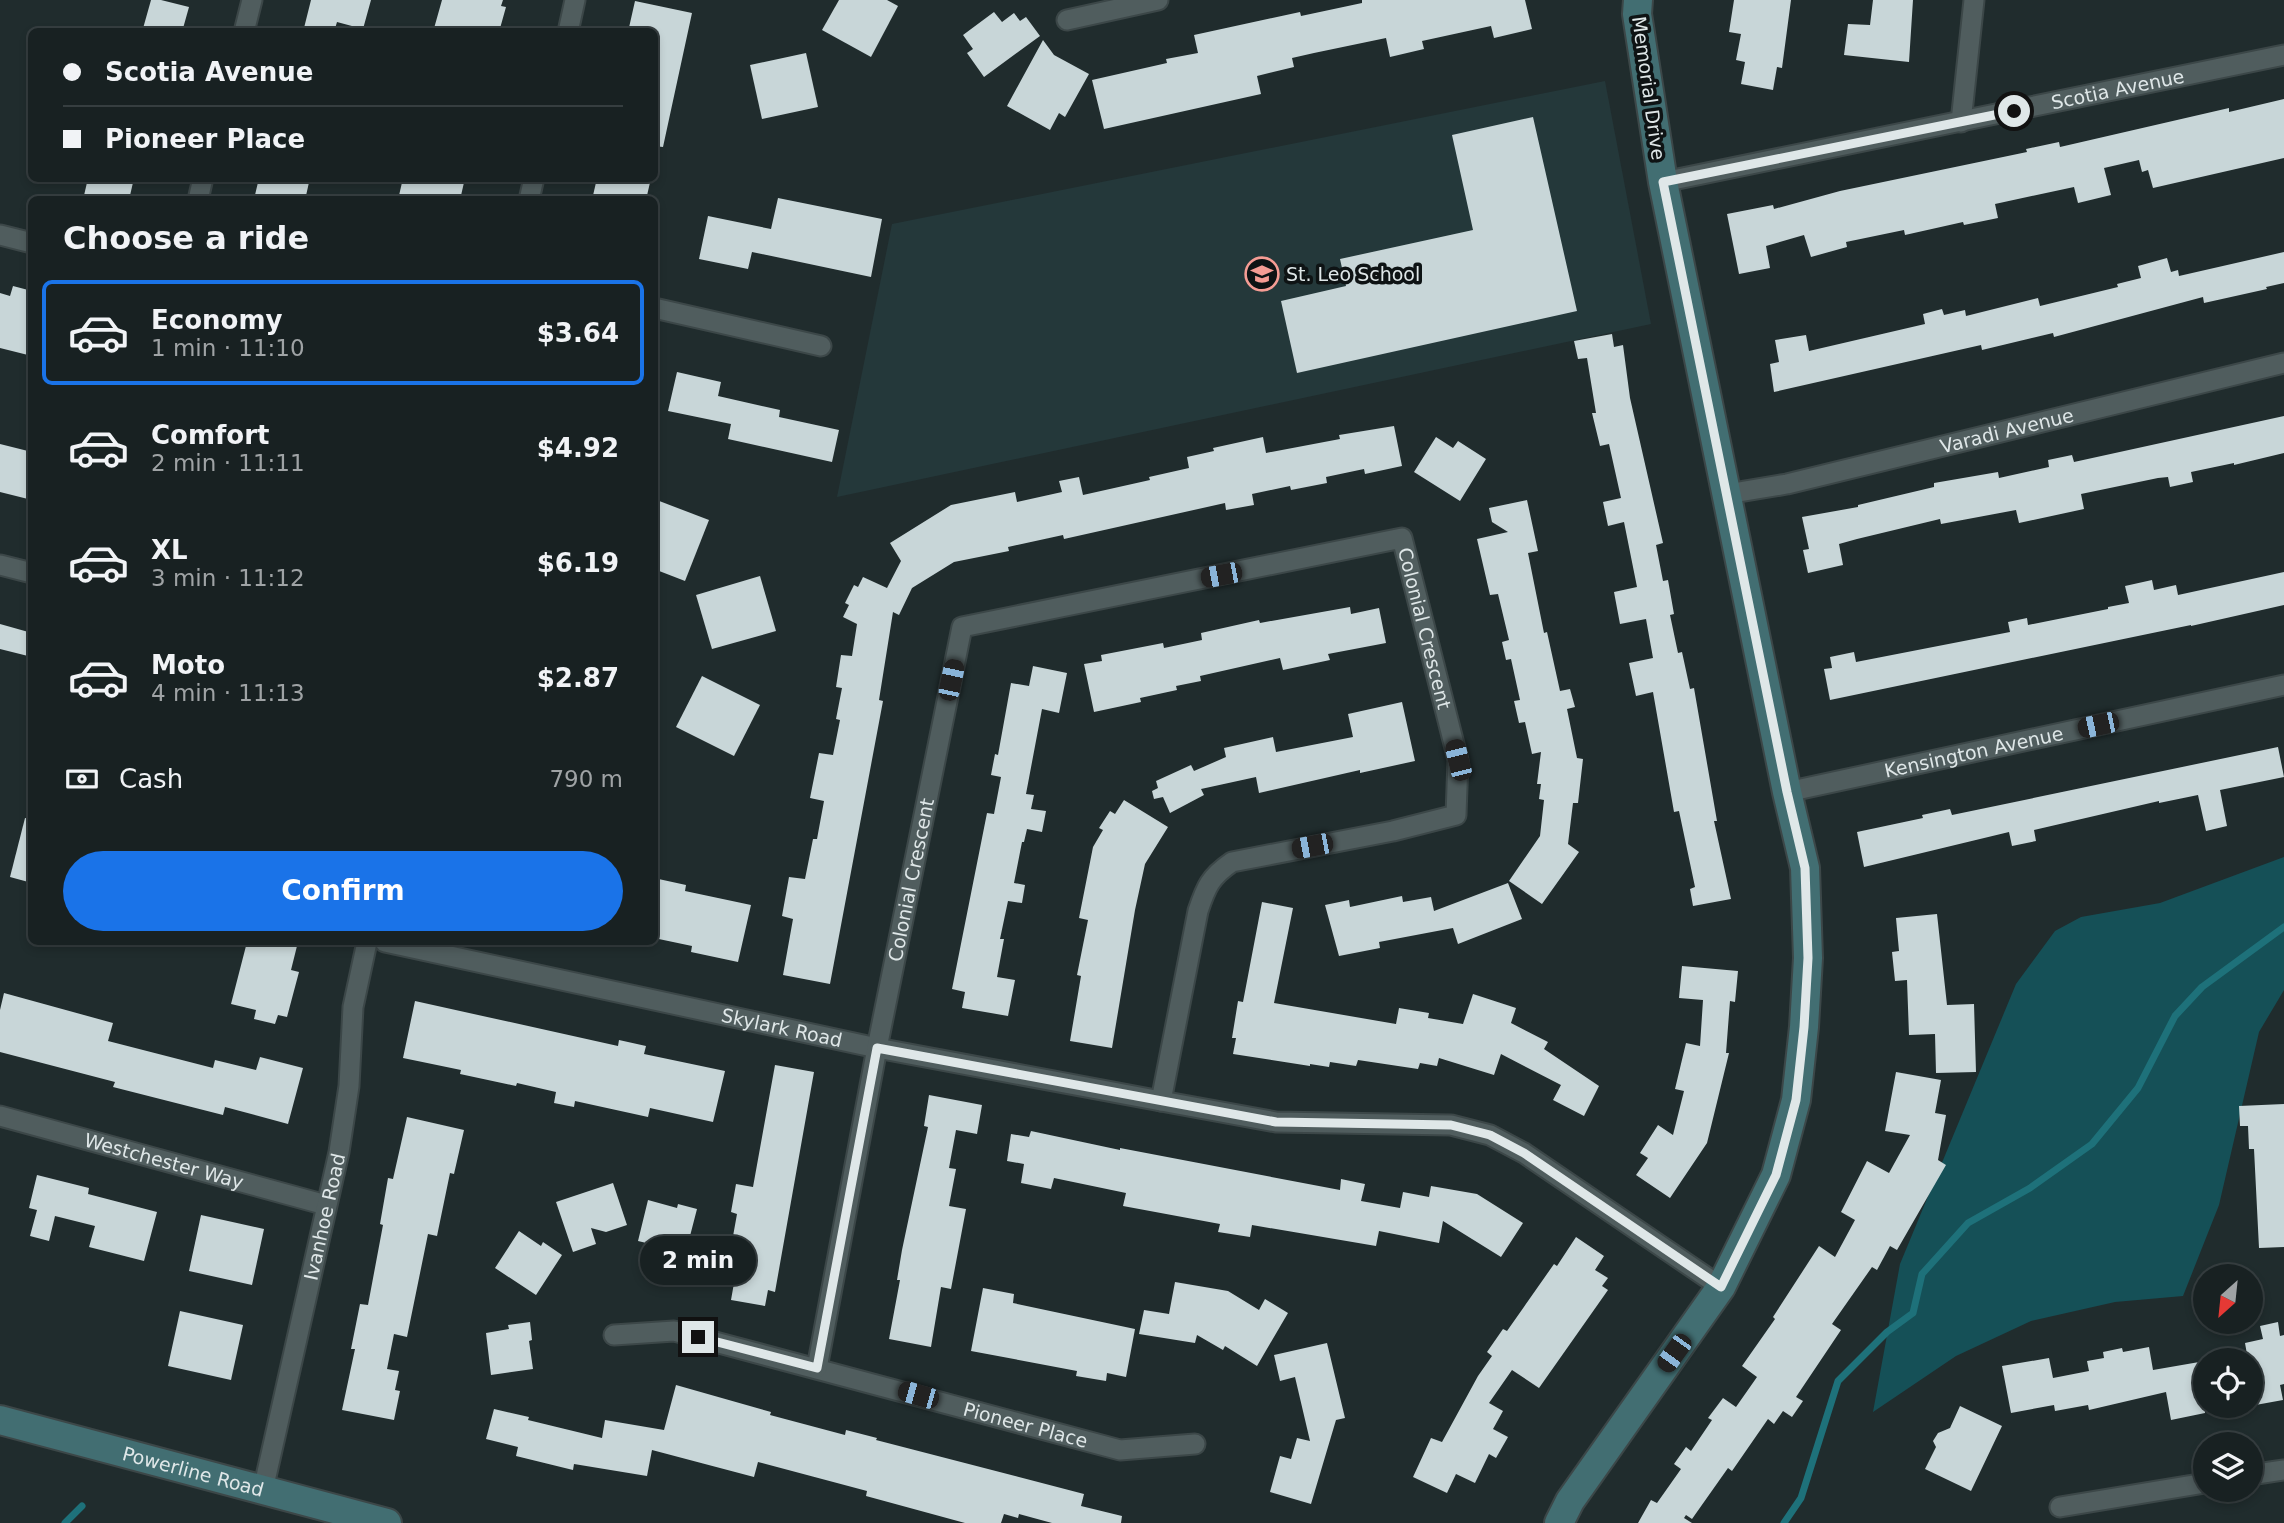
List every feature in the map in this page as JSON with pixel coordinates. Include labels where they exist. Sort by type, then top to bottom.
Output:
[{"type":"main road","name":"Memorial Drive","points":[[1559,1523],[1577,1490],[1721,1287],[1776,1175],[1796,1100],[1804,1027],[1808,945],[1805,868],[1787,792],[1663,182],[1637,14],[1638,0]]},
{"type":"main road","name":"Powerline Road","points":[[0,1420],[387,1523]]},
{"type":"street","points":[[245,28],[252,0]]},
{"type":"street","points":[[569,28],[575,0]]},
{"type":"street","points":[[1067,20],[1158,0]]},
{"type":"street","points":[[1961,122],[1974,0]]},
{"type":"street","name":"Scotia Avenue","points":[[1663,182],[2284,55]]},
{"type":"street","points":[[0,235],[28,242]]},
{"type":"street","points":[[658,309],[821,346]]},
{"type":"street","name":"Varadi Avenue","points":[[1727,494],[1787,484],[2284,363]]},
{"type":"street","name":"Colonial Crescent","points":[[877,1048],[962,627],[1402,538],[1458,760],[1456,815],[1393,831],[1232,862],[1216,872],[1205,888],[1198,911],[1161,1101]]},
{"type":"street","points":[[0,565],[28,572]]},
{"type":"street","name":"Kensington Avenue","points":[[1787,792],[2284,685]]},
{"type":"street","name":"Ivanhoe Road","points":[[263,1490],[339,1152],[348,1103],[352,1007],[366,945]]},
{"type":"street","name":"Skylark Road","points":[[399,945],[877,1048],[1276,1122],[1451,1125],[1490,1135],[1524,1153],[1721,1287]]},
{"type":"street","points":[[817,1368],[877,1048]]},
{"type":"street","name":"Westchester Way","points":[[0,1116],[326,1205]]},
{"type":"street","name":"Pioneer Place","points":[[614,1335],[674,1331],[1120,1450],[1195,1444]]},
{"type":"street","points":[[2263,1473],[2284,1470]]},
{"type":"street","points":[[2060,1507],[2193,1485]]},
{"type":"shaded area","name":"St. Leo School","points":[[1605,81],[1651,324],[837,497],[892,224]]},
{"type":"shaded area","points":[[2284,857],[2284,990],[2259,1032],[2219,1205],[2196,1264],[2193,1264],[2183,1296],[2115,1302],[2031,1321],[1956,1356],[1873,1412],[1900,1264],[2016,984],[2055,931],[2081,917],[2160,903]]},
{"type":"building","points":[[151,0],[189,7],[183,28],[143,28]]},
{"type":"building","points":[[311,0],[371,0],[363,28],[337,22],[335,28],[304,28]]},
{"type":"building","points":[[442,0],[503,0],[501,6],[506,7],[500,28],[434,28]]},
{"type":"building","points":[[839,0],[887,0],[898,6],[871,57],[822,30]]},
{"type":"building","points":[[1362,0],[1525,0],[1532,29],[1494,38],[1491,26],[1422,41],[1424,49],[1390,57],[1386,38],[1292,58],[1294,67],[1257,76],[1261,94],[1104,129],[1092,80],[1198,53],[1194,35],[1300,12],[1301,16],[1362,3]]},
{"type":"building","points":[[1734,0],[1791,0],[1782,68],[1777,67],[1773,90],[1741,84],[1745,62],[1736,60],[1741,34],[1729,32]]},
{"type":"building","points":[[1873,0],[1913,0],[1909,62],[1844,55],[1848,24],[1870,25]]},
{"type":"building","points":[[635,1],[692,13],[663,147],[658,146],[658,28],[629,28]]},
{"type":"building","points":[[994,12],[1002,22],[1014,13],[1020,21],[1026,17],[1040,36],[984,77],[967,53],[973,49],[963,35]]},
{"type":"building","points":[[1043,40],[1054,55],[1089,74],[1065,117],[1059,113],[1050,130],[1007,106]]},
{"type":"building","points":[[806,53],[818,107],[762,119],[750,65]]},
{"type":"building","points":[[2284,99],[2284,158],[2153,188],[2148,170],[2142,172],[2139,160],[2104,168],[2111,195],[2078,203],[2074,187],[1995,204],[1998,218],[1964,225],[1963,222],[1905,235],[1904,230],[1846,242],[1847,247],[1811,257],[1804,235],[1766,246],[1770,268],[1739,274],[1727,214],[1773,205],[1774,209],[1840,191],[2027,152],[2026,149],[2059,142],[2060,147],[2229,108],[2229,112]]},
{"type":"building","points":[[1533,117],[1577,311],[1297,373],[1281,301],[1346,286],[1340,259],[1473,230],[1452,135]]},
{"type":"building","points":[[87,182],[133,182],[130,196],[84,196]]},
{"type":"building","points":[[258,182],[309,182],[306,196],[255,195]]},
{"type":"building","points":[[402,182],[464,182],[461,196],[399,196]]},
{"type":"building","points":[[596,182],[650,182],[647,196],[593,196]]},
{"type":"building","points":[[778,198],[882,219],[871,277],[752,252],[748,269],[699,259],[708,216],[771,229]]},
{"type":"building","points":[[2284,252],[2284,283],[2266,287],[2267,289],[2204,303],[2203,297],[2054,337],[2053,333],[1982,350],[1981,345],[1774,392],[1770,364],[1779,362],[1775,340],[1806,335],[1809,351],[1925,324],[1923,314],[1942,309],[1944,315],[1965,310],[1966,316],[2038,298],[2040,306],[2118,287],[2117,284],[2141,278],[2138,266],[2167,258],[2171,272],[2178,270],[2179,276]]},
{"type":"building","points":[[13,286],[28,290],[28,355],[0,348],[0,293],[10,296]]},
{"type":"building","points":[[1612,334],[1614,347],[1623,345],[1630,398],[1663,543],[1656,545],[1663,581],[1668,580],[1674,614],[1670,615],[1678,653],[1682,652],[1690,689],[1694,688],[1717,821],[1714,821],[1731,899],[1693,906],[1690,889],[1695,887],[1679,811],[1674,812],[1653,692],[1636,696],[1629,663],[1653,658],[1646,619],[1620,624],[1614,592],[1637,587],[1624,522],[1608,526],[1603,502],[1621,498],[1609,444],[1600,446],[1592,413],[1596,413],[1587,358],[1578,359],[1574,341]]},
{"type":"building","points":[[677,372],[721,382],[718,396],[780,410],[779,417],[839,430],[832,462],[728,439],[731,424],[668,411]]},
{"type":"building","points":[[2284,416],[2284,453],[2191,472],[2193,482],[2170,487],[2168,477],[2081,494],[2084,509],[2019,523],[2016,510],[1941,524],[1940,519],[1857,539],[1839,544],[1843,565],[1808,573],[1803,550],[1809,549],[1802,517],[1858,507],[1934,487],[1934,483],[1998,472],[1999,478],[2049,467],[2048,460],[2072,455],[2074,462]]},
{"type":"building","points":[[1394,426],[1402,466],[1365,474],[1364,469],[1326,477],[1327,483],[1291,490],[1290,486],[1252,494],[1254,505],[1226,510],[1225,503],[1064,539],[1063,535],[1008,547],[1009,551],[954,562],[912,588],[899,615],[893,612],[879,700],[883,701],[830,984],[783,975],[793,919],[782,916],[789,877],[805,879],[813,839],[817,839],[824,801],[810,798],[819,753],[833,755],[840,720],[836,719],[842,688],[836,687],[841,655],[852,656],[857,624],[843,617],[849,605],[845,603],[854,585],[858,587],[863,577],[887,588],[901,561],[890,543],[951,505],[1015,492],[1017,502],[1062,492],[1059,481],[1079,477],[1083,495],[1189,468],[1187,457],[1214,451],[1213,448],[1263,437],[1266,453],[1340,439],[1339,435]]},
{"type":"building","points":[[1436,437],[1453,448],[1458,441],[1486,459],[1460,501],[1414,472]]},
{"type":"building","points":[[0,444],[28,451],[28,499],[0,492]]},
{"type":"building","points":[[1527,500],[1538,551],[1528,553],[1544,633],[1547,632],[1560,691],[1570,689],[1575,707],[1567,709],[1577,758],[1583,759],[1578,803],[1573,803],[1568,844],[1579,852],[1542,904],[1509,881],[1540,836],[1544,800],[1539,799],[1541,784],[1537,784],[1541,752],[1532,754],[1525,722],[1519,723],[1514,701],[1520,700],[1511,659],[1506,660],[1502,642],[1509,640],[1498,594],[1490,595],[1477,539],[1508,532],[1492,522],[1489,508]]},
{"type":"building","points":[[658,501],[709,520],[685,581],[658,571]]},
{"type":"building","points":[[2284,572],[2284,605],[1830,700],[1824,669],[1832,668],[1830,657],[1854,652],[1856,662],[2010,632],[2008,622],[2027,618],[2028,625],[2108,609],[2129,603],[2125,586],[2152,580],[2154,590],[2176,585],[2178,595]]},
{"type":"building","points":[[760,576],[776,631],[712,649],[696,595]]},
{"type":"building","points":[[1350,607],[1351,614],[1379,608],[1386,643],[1328,654],[1330,660],[1283,670],[1280,658],[1200,676],[1201,681],[1176,686],[1177,690],[1140,698],[1141,702],[1094,712],[1084,664],[1102,661],[1101,655],[1163,643],[1164,648],[1202,640],[1201,633],[1259,620],[1260,623]]},
{"type":"building","points":[[0,624],[28,632],[28,656],[0,649]]},
{"type":"building","points":[[1033,666],[1067,673],[1059,713],[1042,709],[1026,794],[1034,795],[1031,809],[1046,811],[1042,832],[1027,829],[1022,842],[1014,883],[1025,885],[1022,903],[1008,901],[1000,939],[1004,939],[997,977],[1015,980],[1008,1016],[962,1008],[965,992],[952,989],[987,813],[994,814],[1001,777],[991,775],[995,754],[998,755],[1011,683],[1029,686]]},
{"type":"building","points":[[702,676],[760,705],[734,756],[676,727]]},
{"type":"building","points":[[1402,702],[1415,761],[1360,773],[1360,770],[1259,793],[1256,777],[1201,789],[1204,795],[1170,813],[1163,797],[1154,799],[1152,791],[1158,788],[1156,781],[1191,765],[1194,771],[1226,757],[1224,748],[1273,737],[1276,752],[1353,737],[1348,714]]},
{"type":"building","points":[[2278,747],[2284,777],[2220,790],[2227,826],[2206,831],[2198,795],[2159,801],[2034,830],[2036,841],[2012,846],[2009,832],[1864,867],[1857,832],[1923,818],[1922,815],[1950,809],[1952,815]]},
{"type":"building","points":[[1124,800],[1168,827],[1145,864],[1112,1048],[1070,1041],[1081,976],[1077,975],[1088,920],[1079,918],[1093,847],[1103,830],[1099,828],[1110,811],[1115,814]]},
{"type":"building","points":[[25,818],[28,818],[28,882],[10,877]]},
{"type":"building","points":[[658,879],[686,885],[685,891],[751,905],[738,962],[691,952],[692,946],[658,939]]},
{"type":"building","points":[[1508,883],[1522,919],[1458,944],[1453,928],[1379,942],[1380,948],[1339,956],[1325,905],[1349,900],[1350,907],[1402,896],[1403,902],[1431,897],[1434,911]]},
{"type":"building","points":[[1262,902],[1293,908],[1274,1003],[1396,1024],[1399,1008],[1429,1013],[1428,1018],[1463,1024],[1473,994],[1516,1008],[1511,1023],[1548,1042],[1544,1049],[1599,1086],[1584,1116],[1553,1100],[1561,1085],[1501,1054],[1494,1075],[1439,1058],[1437,1066],[1420,1063],[1418,1069],[1358,1060],[1356,1066],[1330,1062],[1329,1067],[1310,1066],[1233,1054],[1236,1038],[1232,1038],[1238,1001],[1243,1002]]},
{"type":"building","points":[[1937,914],[1947,1005],[1974,1004],[1976,1072],[1936,1073],[1935,1034],[1909,1035],[1907,980],[1895,981],[1892,952],[1899,951],[1896,918]]},
{"type":"building","points":[[246,945],[297,945],[291,970],[299,972],[287,1017],[278,1015],[275,1024],[254,1019],[256,1010],[231,1004]]},
{"type":"building","points":[[1682,966],[1738,971],[1735,1002],[1730,1001],[1726,1053],[1729,1053],[1707,1143],[1670,1198],[1636,1175],[1648,1158],[1640,1153],[1658,1125],[1673,1135],[1684,1091],[1675,1089],[1686,1043],[1700,1046],[1703,1000],[1679,998]]},
{"type":"building","points":[[4,993],[113,1023],[108,1041],[213,1068],[215,1060],[256,1070],[260,1057],[303,1068],[288,1124],[225,1107],[223,1115],[113,1087],[115,1082],[0,1052],[0,1010]]},
{"type":"building","points":[[415,1001],[618,1046],[619,1040],[646,1046],[644,1054],[725,1071],[713,1122],[650,1108],[648,1117],[575,1101],[574,1107],[554,1103],[556,1092],[460,1074],[461,1070],[403,1058]]},
{"type":"building","points":[[775,1065],[814,1072],[775,1292],[768,1290],[765,1306],[731,1300],[737,1266],[728,1264],[737,1214],[731,1212],[736,1184],[753,1187]]},
{"type":"building","points":[[1896,1072],[1941,1080],[1935,1113],[1946,1115],[1938,1160],[1946,1165],[1897,1250],[1890,1246],[1877,1270],[1872,1267],[1832,1324],[1841,1330],[1796,1397],[1803,1401],[1792,1417],[1783,1411],[1774,1424],[1768,1419],[1732,1471],[1728,1468],[1692,1519],[1686,1515],[1684,1518],[1692,1523],[1638,1523],[1651,1500],[1657,1503],[1681,1469],[1674,1464],[1686,1447],[1691,1451],[1712,1420],[1708,1418],[1723,1398],[1736,1407],[1757,1377],[1742,1366],[1775,1319],[1773,1317],[1819,1246],[1835,1257],[1855,1220],[1841,1212],[1867,1161],[1889,1173],[1910,1135],[1885,1131]]},
{"type":"building","points":[[929,1095],[982,1105],[977,1134],[956,1130],[949,1168],[956,1169],[949,1206],[966,1209],[951,1289],[941,1287],[931,1347],[889,1339],[900,1280],[897,1280],[902,1250],[928,1127],[924,1126]]},
{"type":"building","points":[[2284,1104],[2284,1247],[2259,1248],[2254,1149],[2249,1149],[2248,1126],[2240,1126],[2239,1106]]},
{"type":"building","points":[[407,1117],[464,1130],[454,1174],[450,1173],[437,1236],[428,1234],[407,1337],[394,1334],[387,1369],[399,1371],[395,1390],[400,1391],[394,1420],[342,1410],[355,1349],[351,1349],[360,1304],[368,1305],[383,1225],[380,1224],[388,1178],[393,1179]]},
{"type":"building","points":[[1031,1131],[1340,1190],[1341,1179],[1365,1184],[1361,1201],[1400,1208],[1403,1192],[1429,1197],[1431,1186],[1477,1194],[1523,1223],[1501,1257],[1443,1221],[1439,1243],[1379,1231],[1376,1246],[1252,1225],[1250,1237],[1218,1232],[1220,1224],[1123,1206],[1126,1193],[1054,1178],[1051,1189],[1021,1183],[1024,1164],[1007,1161],[1011,1134],[1029,1137]]},
{"type":"building","points":[[37,1175],[89,1188],[88,1194],[157,1212],[144,1261],[89,1247],[95,1226],[55,1216],[49,1241],[30,1236],[37,1210],[29,1208]]},
{"type":"building","points":[[613,1183],[627,1225],[606,1232],[591,1228],[596,1244],[573,1252],[556,1202]]},
{"type":"building","points":[[648,1200],[677,1208],[678,1204],[697,1209],[683,1263],[657,1256],[659,1246],[638,1241]]},
{"type":"building","points":[[201,1215],[264,1229],[252,1285],[189,1271]]},
{"type":"building","points":[[519,1231],[541,1246],[543,1242],[562,1255],[536,1295],[495,1268]]},
{"type":"building","points":[[1576,1237],[1604,1256],[1595,1270],[1608,1278],[1602,1286],[1608,1290],[1539,1388],[1512,1370],[1489,1403],[1503,1411],[1493,1429],[1508,1437],[1496,1458],[1489,1454],[1475,1483],[1456,1474],[1447,1493],[1413,1477],[1431,1438],[1442,1442],[1492,1356],[1487,1352],[1503,1329],[1507,1331]]},
{"type":"building","points":[[1175,1282],[1228,1291],[1259,1310],[1265,1299],[1288,1313],[1257,1366],[1225,1346],[1223,1350],[1197,1335],[1195,1343],[1139,1334],[1144,1310],[1169,1314]]},
{"type":"building","points":[[983,1288],[1014,1294],[1013,1303],[1135,1329],[1126,1377],[1107,1373],[1106,1381],[1076,1376],[1077,1371],[971,1351]]},
{"type":"building","points":[[180,1311],[243,1325],[231,1380],[168,1366]]},
{"type":"building","points":[[530,1322],[532,1340],[529,1341],[533,1369],[491,1375],[486,1333],[509,1329],[508,1325]]},
{"type":"building","points":[[2278,1322],[2280,1336],[2284,1335],[2284,1384],[2280,1385],[2283,1400],[2263,1404],[2263,1348],[2246,1348],[2245,1343],[2263,1339],[2263,1325]]},
{"type":"building","points":[[1327,1343],[1345,1418],[1336,1420],[1311,1504],[1270,1492],[1280,1456],[1291,1459],[1297,1438],[1310,1441],[1295,1377],[1280,1381],[1274,1355]]},
{"type":"building","points":[[2149,1347],[2153,1370],[2193,1363],[2193,1415],[2171,1420],[2166,1392],[2089,1410],[2088,1405],[2055,1411],[2054,1405],[2011,1413],[2002,1366],[2049,1358],[2053,1378],[2089,1371],[2087,1361],[2104,1358],[2103,1352],[2122,1348],[2123,1352]]},
{"type":"building","points":[[676,1385],[771,1412],[770,1415],[845,1435],[846,1430],[1084,1494],[1081,1506],[1122,1516],[1121,1523],[1052,1523],[1019,1514],[1018,1518],[1004,1514],[1001,1523],[965,1523],[866,1496],[867,1491],[758,1462],[754,1477],[652,1450],[647,1476],[574,1464],[573,1470],[516,1456],[518,1447],[486,1439],[494,1409],[602,1438],[605,1420],[664,1430]]},
{"type":"building","points":[[1960,1406],[2002,1426],[1971,1491],[1925,1469],[1936,1447],[1933,1441],[1938,1433],[1950,1428]]},
{"type":"waterway","points":[[1784,1523],[1801,1498],[1838,1381],[1887,1332],[1913,1313],[1922,1274],[1968,1223],[2030,1188],[2092,1144],[2138,1088],[2175,1016],[2202,987],[2284,927]]},
{"type":"waterway","points":[[65,1523],[82,1506]]},
{"type":"place","name":"St. Leo School","points":[[1262,274]]},
{"type":"route","points":[[698,1337],[817,1368],[877,1048],[1276,1122],[1451,1125],[1490,1135],[1524,1153],[1721,1287],[1776,1175],[1796,1100],[1808,958],[1805,868],[1787,792],[1663,182],[2014,111]]}]
